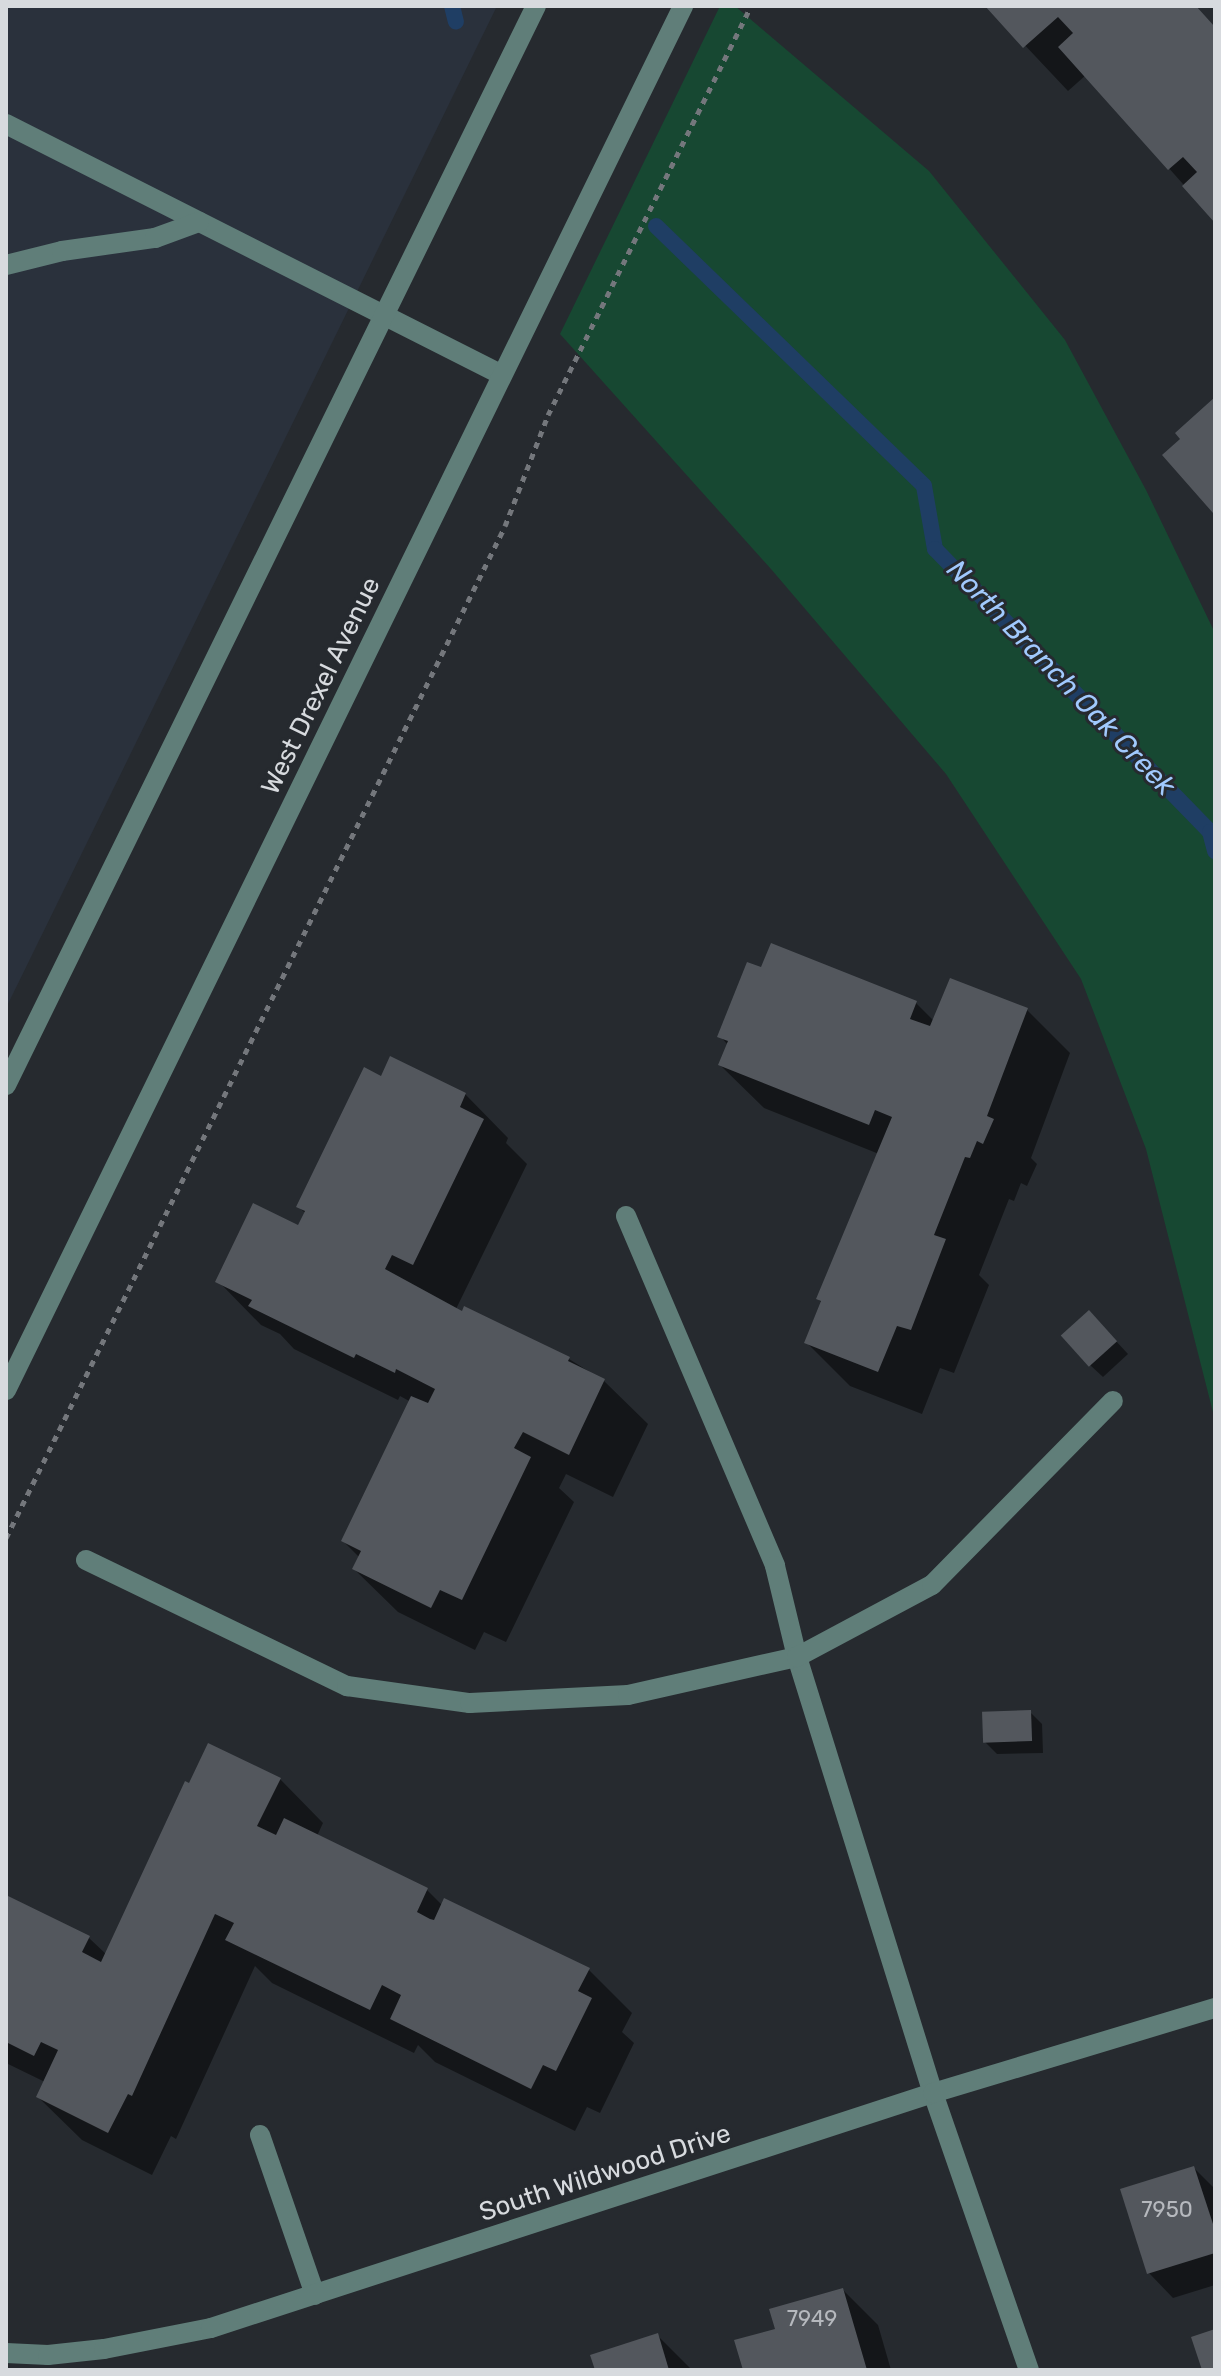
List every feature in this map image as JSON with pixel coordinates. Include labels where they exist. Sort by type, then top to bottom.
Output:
[{"type":"street","points":[[6,1085],[536,6]]},
{"type":"street","name":"West Drexel Avenue","points":[[6,1390],[683,6]]},
{"type":"street","points":[[6,124],[502,375]]},
{"type":"street","points":[[6,265],[62,251],[155,238],[199,222]]},
{"type":"street","points":[[626,1216],[775,1566],[797,1657],[933,2093],[1029,2370]]},
{"type":"street","points":[[86,1560],[347,1686],[470,1703],[628,1695],[797,1657],[932,1585],[1113,1401]]},
{"type":"street","name":"South Wildwood Drive","points":[[6,2353],[48,2362],[211,2328],[933,2093],[1215,2008]]},
{"type":"street","points":[[260,2135],[315,2295]]},
{"type":"path","points":[[6,1538],[505,526],[548,415],[751,6]]},
{"type":"shaded area","points":[[6,6],[497,6],[6,1008]]},
{"type":"green space","points":[[720,6],[735,6],[929,171],[1065,340],[1146,490],[1215,633],[1215,1420],[1146,1149],[1081,979],[946,774],[771,569],[560,334]]},
{"type":"building","points":[[985,6],[1196,6],[1215,27],[1215,223],[1182,186],[1197,172],[1183,157],[1168,170],[1058,47],[1073,33],[1058,17],[1023,48]]},
{"type":"building","points":[[1215,397],[1213,513],[1162,455],[1180,439],[1175,433]]},
{"type":"building","points":[[771,943],[917,1001],[910,1019],[930,1026],[950,978],[1028,1008],[987,1116],[994,1119],[983,1144],[977,1141],[970,1158],[965,1157],[934,1235],[946,1239],[911,1330],[897,1326],[878,1372],[804,1343],[821,1301],[816,1299],[892,1117],[875,1110],[869,1125],[718,1065],[728,1041],[717,1037],[747,962],[761,967]]},
{"type":"building","points":[[390,1056],[466,1093],[460,1107],[484,1119],[413,1265],[392,1255],[385,1269],[462,1311],[464,1306],[570,1357],[568,1361],[605,1379],[569,1455],[523,1432],[514,1448],[531,1457],[462,1600],[440,1590],[431,1608],[352,1569],[361,1551],[341,1541],[411,1396],[428,1403],[435,1389],[396,1369],[395,1373],[356,1354],[354,1358],[248,1306],[252,1300],[215,1282],[253,1203],[298,1225],[305,1211],[296,1207],[364,1067],[381,1076]]},
{"type":"building","points":[[1089,1310],[1117,1341],[1089,1367],[1061,1335]]},
{"type":"building","points":[[1031,1710],[1032,1741],[983,1743],[982,1712]]},
{"type":"building","points":[[208,1743],[281,1778],[257,1826],[276,1835],[284,1818],[428,1888],[417,1912],[430,1919],[434,1920],[444,1898],[590,1968],[578,1991],[592,1998],[556,2071],[543,2065],[531,2089],[390,2019],[401,1995],[382,1985],[370,2010],[225,1940],[234,1923],[215,1914],[132,2096],[128,2094],[108,2133],[36,2097],[58,2050],[41,2042],[34,2056],[6,2042],[6,1895],[90,1936],[82,1952],[101,1962],[185,1781],[189,1783]]},
{"type":"building","points":[[1194,2166],[1215,2230],[1215,2253],[1147,2274],[1120,2189]]},
{"type":"building","points":[[843,2288],[867,2370],[743,2370],[734,2340],[775,2329],[769,2309]]},
{"type":"building","points":[[1215,2329],[1215,2370],[1202,2370],[1191,2337]]},
{"type":"building","points":[[658,2333],[669,2370],[595,2370],[590,2355]]},
{"type":"waterway","name":"North Branch Oak Creek","points":[[452,6],[456,22]]},
{"type":"waterway","name":"North Branch Oak Creek","points":[[656,226],[924,486],[935,549],[1210,832],[1215,851]]}]
